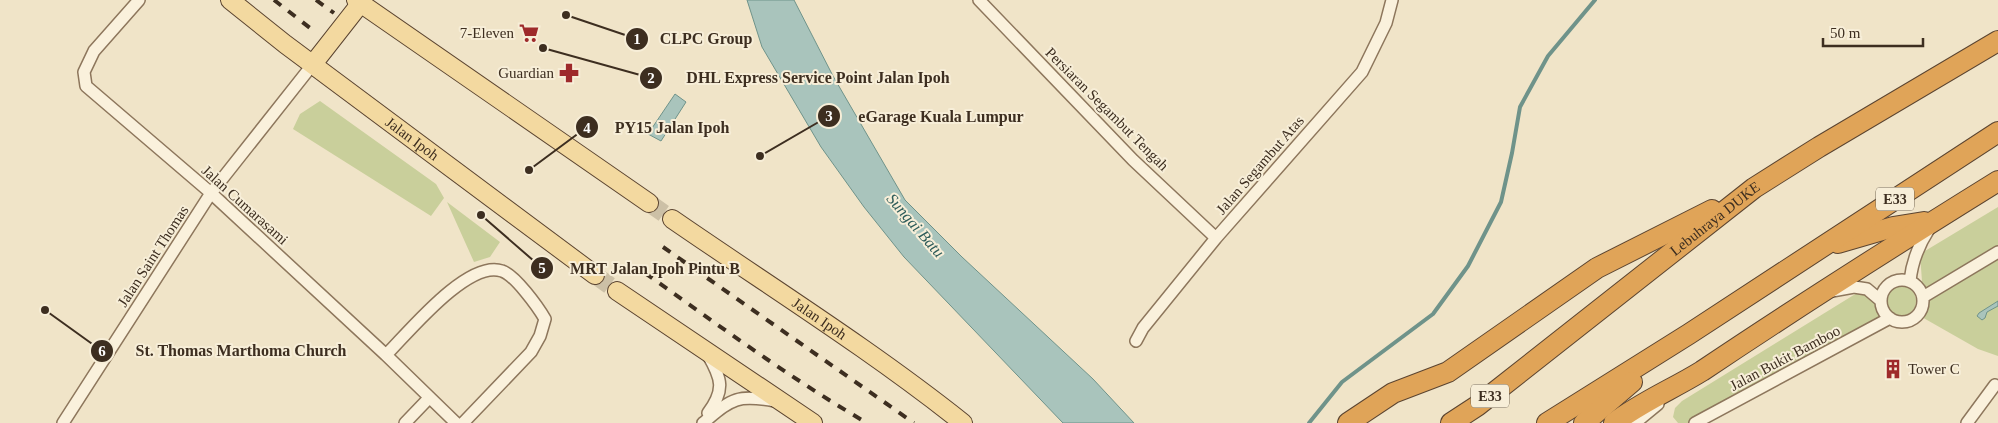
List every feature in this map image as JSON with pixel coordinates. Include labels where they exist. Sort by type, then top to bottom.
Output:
[{"type":"highway","name":"Lebuhraya DUKE","points":[[1451,423],[1498,389],[1754,188],[1819,147],[1998,41]]},
{"type":"highway","name":"E33","points":[[1547,423],[1689,334],[1993,136]]},
{"type":"highway","points":[[1614,423],[1650,400],[1686,381],[1814,296],[1998,181]]},
{"type":"highway","points":[[1348,423],[1393,393],[1448,372],[1597,268],[1754,188]]},
{"type":"highway","points":[[1807,256],[1850,239],[1893,227],[1934,221]]},
{"type":"highway","points":[[1584,423],[1689,334]]},
{"type":"main road","name":"Jalan Ipoh","points":[[230,0],[595,275]]},
{"type":"main road","points":[[313,64],[358,2],[649,203]]},
{"type":"main road","name":"Jalan Ipoh","points":[[672,220],[798,304],[906,380],[963,423]]},
{"type":"main road","points":[[617,291],[813,423]]},
{"type":"street","name":"Jalan Cumarasami","points":[[138,0],[94,51],[84,72],[86,86],[211,193],[386,355],[456,423]]},
{"type":"street","name":"Persiaran Segambut Tengah","points":[[980,0],[1133,160],[1216,238]]},
{"type":"street","name":"Jalan Segambut Atas","points":[[1136,341],[1143,328],[1216,238],[1362,72],[1386,23],[1392,0]]},
{"type":"street","name":"Jalan Saint Thomas","points":[[63,423],[211,193],[313,64]]},
{"type":"street","points":[[1910,281],[1914,256],[1920,242],[1934,221]]},
{"type":"street","points":[[1923,297],[1998,252]]},
{"type":"street","points":[[386,355],[452,289],[479,272],[491,269],[504,271],[533,299],[545,319],[540,336],[531,352],[463,423]]},
{"type":"street","points":[[1814,296],[1854,287],[1868,289],[1880,300],[1885,314],[1890,318],[1904,322],[1916,316],[1921,310],[1923,297],[1916,285],[1910,281],[1897,280],[1885,287],[1880,300]]},
{"type":"street","name":"Jalan Bukit Bamboo","points":[[1695,423],[1890,318]]},
{"type":"street","points":[[702,423],[717,400],[721,384],[716,369],[706,351]]},
{"type":"street","points":[[1635,423],[1686,381]]},
{"type":"street","points":[[1967,423],[1994,385]]},
{"type":"street","points":[[702,423],[737,399],[752,397],[784,403]]},
{"type":"street","points":[[405,423],[429,398]]},
{"type":"green space","points":[[320,101],[436,184],[444,198],[431,216],[293,129],[300,114]]},
{"type":"green space","points":[[447,202],[500,242],[490,257],[474,262]]},
{"type":"green space","points":[[1998,207],[1998,356],[1978,349],[1920,316],[1923,295],[1920,254]]},
{"type":"green space","points":[[1901,286],[1912,290],[1916,301],[1912,312],[1901,316],[1890,312],[1886,301],[1890,290]]},
{"type":"green space","points":[[1857,293],[1865,294],[1876,303],[1883,318],[1697,423],[1678,423],[1673,417],[1675,408],[1682,401]]},
{"type":"water","name":"Sungai Batu","points":[[747,0],[794,0],[833,76],[905,200],[962,257],[1093,379],[1134,423],[1063,423],[904,257],[864,207],[821,147],[762,47]]},
{"type":"water","points":[[675,94],[686,102],[661,141],[648,134]]},
{"type":"water","points":[[1998,301],[1998,306],[1987,312],[1985,318],[1982,320],[1977,316],[1979,313]]},
{"type":"waterway","points":[[1309,423],[1342,382],[1433,314],[1468,266],[1501,202],[1520,107],[1548,56],[1595,0]]},
{"type":"tunnel","points":[[649,203],[672,219]]},
{"type":"tunnel","points":[[595,275],[617,291]]},
{"type":"railway","points":[[274,0],[314,31]]},
{"type":"railway","points":[[316,0],[334,13]]},
{"type":"railway","points":[[663,247],[914,423]]},
{"type":"railway","points":[[645,273],[782,369],[867,423]]},
{"type":"place","name":"CLPC Group","points":[[566,15]]},
{"type":"place","name":"7-Eleven","points":[[529,33]]},
{"type":"place","name":"DHL Express Service Point Jalan Ipoh","points":[[543,48]]},
{"type":"place","name":"Guardian","points":[[569,73]]},
{"type":"place","name":"eGarage Kuala Lumpur","points":[[760,156]]},
{"type":"place","name":"PY15 Jalan Ipoh","points":[[529,170]]},
{"type":"place","name":"MRT Jalan Ipoh Pintu B","points":[[481,215]]},
{"type":"place","name":"St. Thomas Marthoma Church","points":[[45,310]]},
{"type":"place","name":"Tower C","points":[[1893,369]]}]
